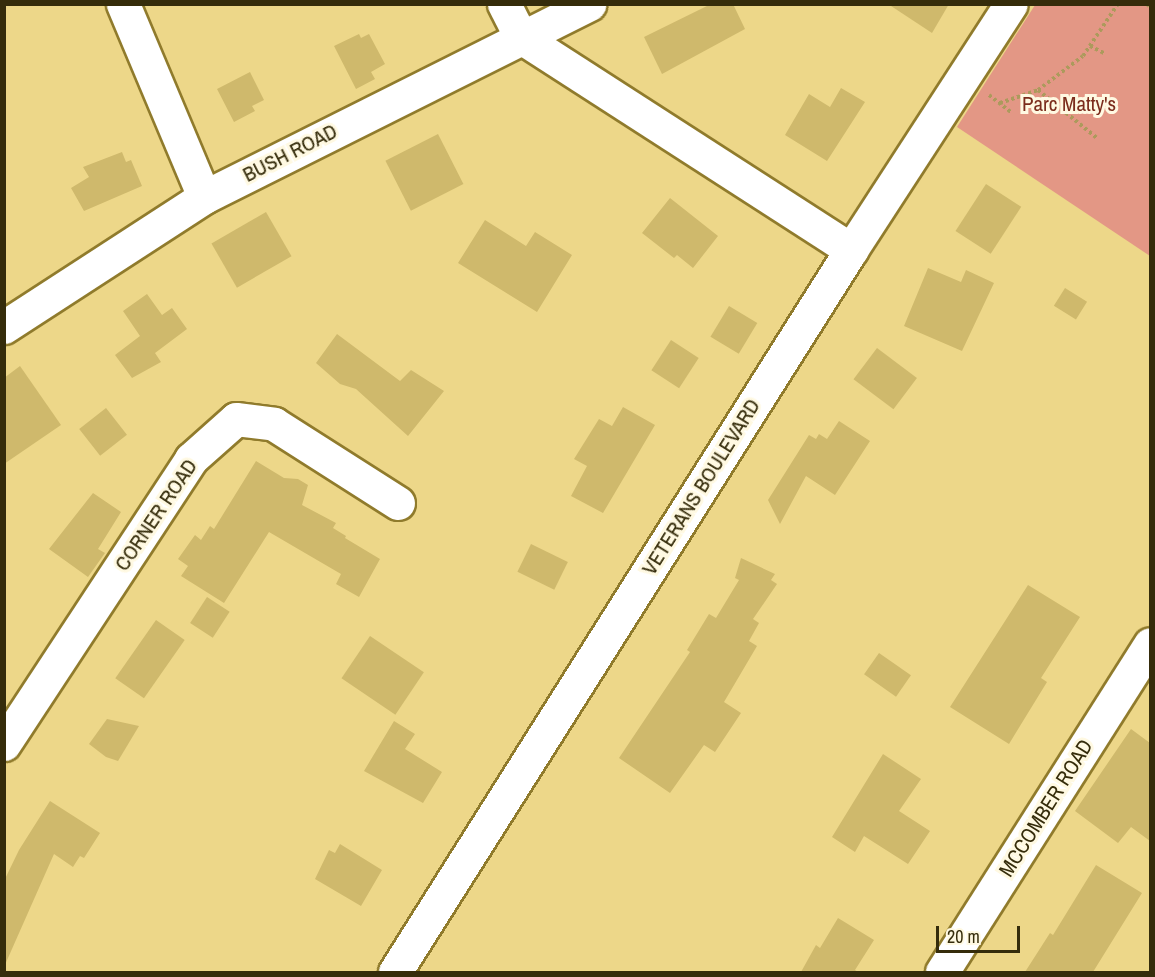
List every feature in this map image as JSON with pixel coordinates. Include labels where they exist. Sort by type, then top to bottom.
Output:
[{"type":"street","points":[[123,4],[204,197]]},
{"type":"street","points":[[504,4],[521,38],[851,250]]},
{"type":"street","name":"BUSH ROAD","points":[[4,327],[204,197],[589,4]]},
{"type":"street","name":"VETERANS BOULEVARD","points":[[395,972],[851,250],[1011,4]]},
{"type":"street","name":"CORNER ROAD","points":[[4,744],[191,459],[236,419],[274,424],[398,503]]},
{"type":"street","name":"MCCOMBER ROAD","points":[[942,972],[1150,644]]},
{"type":"path","points":[[1000,103],[1038,90],[1083,56],[1118,4]]},
{"type":"path","points":[[1090,46],[1104,53]]},
{"type":"path","points":[[981,90],[1011,111]]},
{"type":"path","points":[[1038,90],[1098,139]]},
{"type":"green space","name":"Parc Matty's","points":[[1035,5],[1150,5],[1150,256],[957,127]]},
{"type":"building","points":[[711,4],[733,4],[745,29],[662,74],[644,37]]},
{"type":"building","points":[[888,4],[949,4],[932,33]]},
{"type":"building","points":[[359,34],[361,38],[369,34],[385,64],[371,72],[375,79],[356,89],[334,46]]},
{"type":"building","points":[[250,72],[264,100],[252,106],[255,111],[234,122],[217,89]]},
{"type":"building","points":[[841,88],[865,102],[827,161],[785,135],[809,94],[830,107]]},
{"type":"building","points":[[438,134],[463,184],[411,211],[385,161]]},
{"type":"building","points":[[122,152],[126,162],[131,160],[142,186],[84,211],[71,188],[89,177],[83,167]]},
{"type":"building","points":[[986,184],[1021,207],[991,254],[956,231]]},
{"type":"building","points":[[670,198],[718,236],[693,268],[677,255],[674,258],[642,233]]},
{"type":"building","points":[[266,212],[292,256],[237,288],[211,244]]},
{"type":"building","points":[[485,220],[526,246],[535,232],[572,255],[537,312],[458,263]]},
{"type":"building","points":[[928,268],[961,282],[966,270],[994,283],[962,351],[904,326]]},
{"type":"building","points":[[1065,288],[1087,302],[1076,320],[1054,306]]},
{"type":"building","points":[[147,294],[162,315],[172,308],[187,329],[155,353],[161,362],[132,378],[115,355],[140,336],[123,311]]},
{"type":"building","points":[[729,306],[757,323],[739,354],[710,337]]},
{"type":"building","points":[[337,334],[400,381],[411,370],[444,391],[408,436],[356,389],[340,384],[316,363]]},
{"type":"building","points":[[671,340],[699,358],[679,388],[651,370]]},
{"type":"building","points":[[877,348],[917,378],[893,409],[854,379]]},
{"type":"building","points":[[20,366],[61,425],[4,464],[4,378]]},
{"type":"building","points":[[623,407],[655,425],[603,513],[571,496],[587,466],[574,459],[599,419],[612,426]]},
{"type":"building","points":[[106,408],[127,435],[100,456],[79,429]]},
{"type":"building","points":[[839,421],[870,441],[835,495],[806,476],[780,524],[768,500],[809,435],[816,439],[819,434],[827,439]]},
{"type":"building","points":[[256,461],[284,478],[298,479],[308,485],[302,505],[336,523],[333,528],[346,536],[345,538],[380,559],[359,597],[336,584],[341,574],[269,532],[224,603],[181,576],[188,566],[178,559],[195,535],[201,540],[210,526],[214,529]]},
{"type":"building","points":[[93,493],[121,512],[98,549],[105,553],[88,577],[49,549]]},
{"type":"building","points":[[531,544],[568,562],[554,590],[517,572]]},
{"type":"building","points":[[741,558],[775,574],[771,580],[777,584],[753,619],[759,623],[749,641],[757,646],[724,702],[741,713],[715,752],[704,745],[670,793],[619,758],[690,652],[687,650],[709,614],[716,618],[739,580],[735,578]]},
{"type":"building","points":[[1028,585],[1080,617],[1041,678],[1047,682],[1009,744],[950,707]]},
{"type":"building","points":[[207,597],[230,612],[213,638],[190,623]]},
{"type":"building","points":[[156,620],[185,640],[144,698],[115,678]]},
{"type":"building","points":[[370,636],[424,672],[395,715],[341,678]]},
{"type":"building","points":[[879,653],[911,675],[896,697],[864,674]]},
{"type":"building","points":[[107,719],[139,726],[118,761],[106,757],[89,744]]},
{"type":"building","points":[[394,721],[415,734],[405,749],[442,772],[423,803],[364,771]]},
{"type":"building","points":[[1131,729],[1150,743],[1150,841],[1131,827],[1118,843],[1075,811]]},
{"type":"building","points":[[883,754],[921,779],[899,811],[930,831],[908,864],[864,836],[855,852],[832,837]]},
{"type":"building","points":[[50,801],[100,833],[84,858],[80,856],[73,867],[54,854],[4,967],[4,881],[19,850]]},
{"type":"building","points":[[340,844],[382,870],[361,906],[315,879],[329,850],[335,853]]},
{"type":"building","points":[[1096,865],[1142,893],[1093,972],[1025,972],[1050,933],[1053,935]]},
{"type":"building","points":[[838,918],[874,940],[855,970],[858,972],[801,972],[816,945],[820,948]]}]
